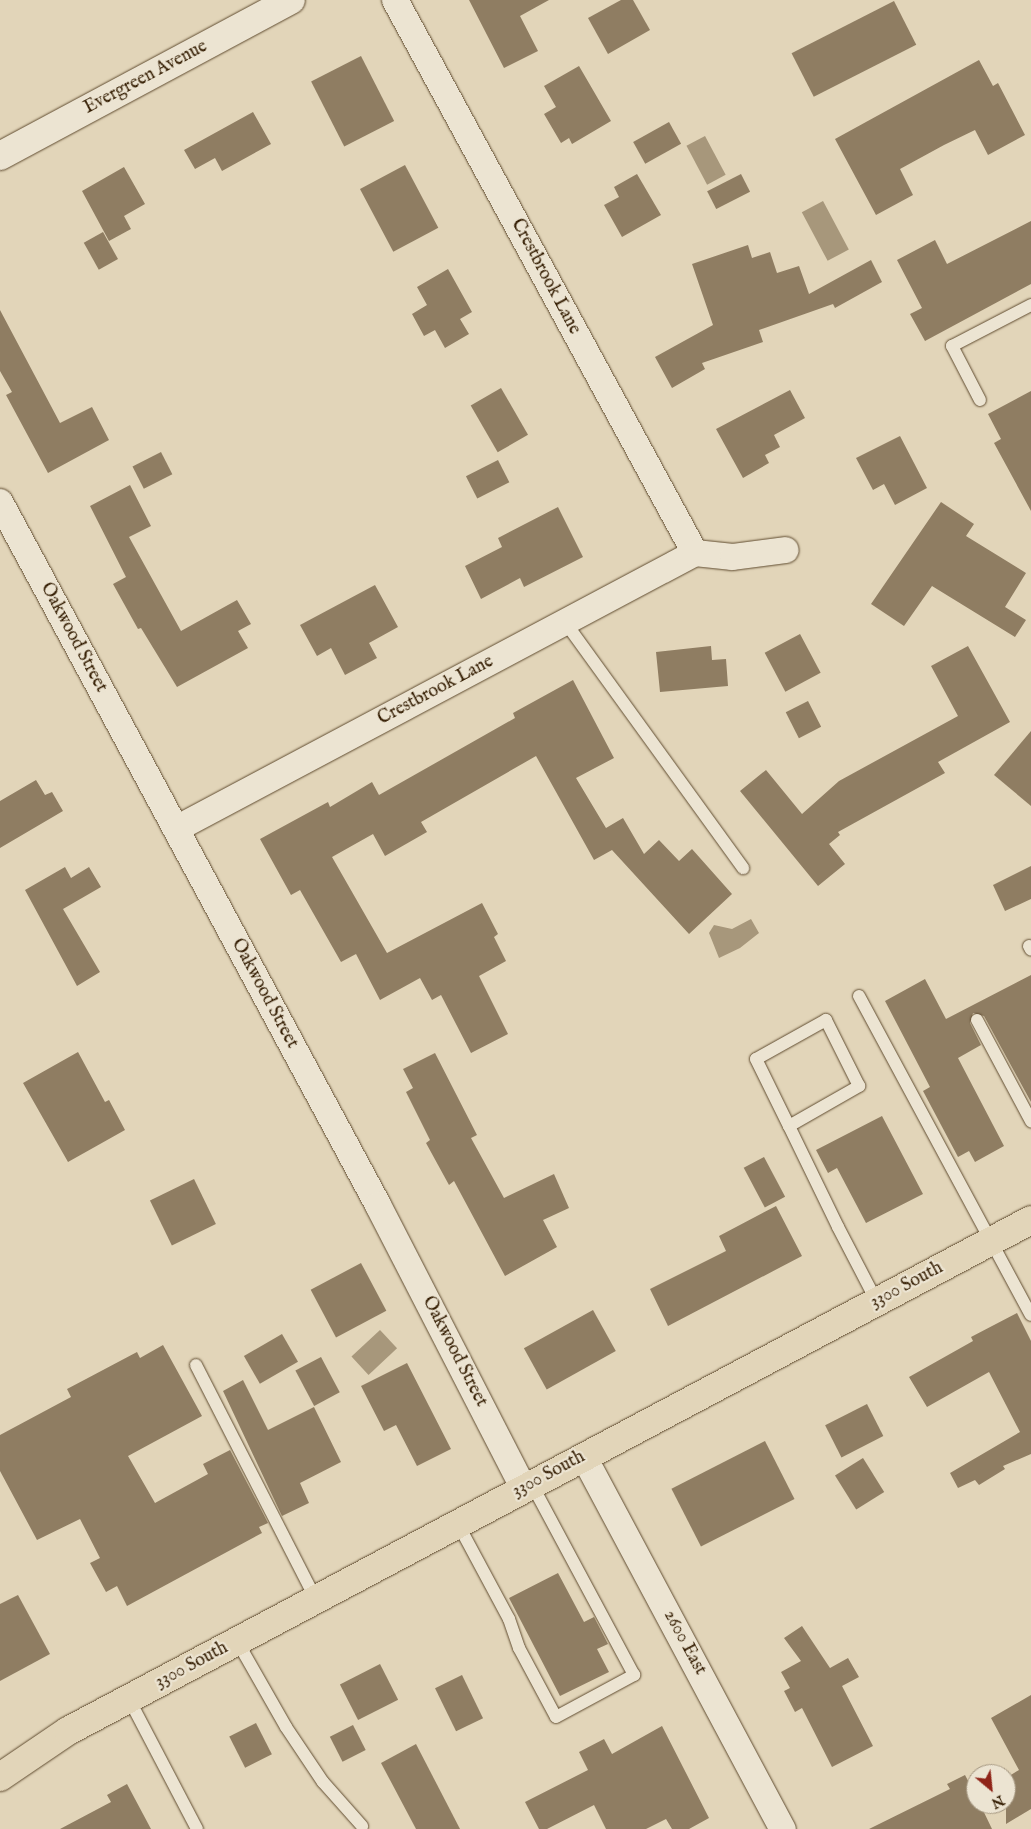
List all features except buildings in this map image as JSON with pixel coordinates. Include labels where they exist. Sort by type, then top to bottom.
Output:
[{"type":"main road","name":"3300 South","points":[[0,1777],[68,1731],[1031,1220]]},
{"type":"main road","name":"3300 South","points":[[0,1755],[68,1731]]},
{"type":"street","name":"Evergreen Avenue","points":[[0,156],[291,0]]},
{"type":"street","name":"Crestbrook Lane","points":[[176,829],[694,553],[395,0]]},
{"type":"street","name":"Oakwood Street","points":[[0,502],[528,1487]]},
{"type":"street","points":[[694,553],[733,557],[786,550]]},
{"type":"street","name":"2600 East","points":[[584,1457],[783,1829]]},
{"type":"lane","points":[[980,400],[952,346],[1031,305]]},
{"type":"lane","points":[[565,622],[743,868]]},
{"type":"lane","points":[[859,996],[1031,1315]]},
{"type":"lane","points":[[789,1126],[859,1086],[826,1020],[756,1059],[789,1126],[877,1302]]},
{"type":"lane","points":[[977,1020],[1031,1121]]},
{"type":"lane","points":[[196,1365],[316,1599]]},
{"type":"lane","points":[[458,1524],[509,1619],[520,1648],[556,1717],[634,1675],[528,1487]]},
{"type":"lane","points":[[237,1641],[297,1743],[324,1782],[362,1826]]},
{"type":"lane","points":[[129,1699],[197,1829]]},
{"type":"shaded area","points":[[705,136],[726,175],[707,185],[686,146]]},
{"type":"shaded area","points":[[823,201],[849,250],[828,261],[802,212]]},
{"type":"shaded area","points":[[751,919],[759,933],[740,948],[719,958],[709,933],[714,925],[732,929]]},
{"type":"shaded area","points":[[380,1330],[397,1348],[369,1375],[351,1357]]}]
